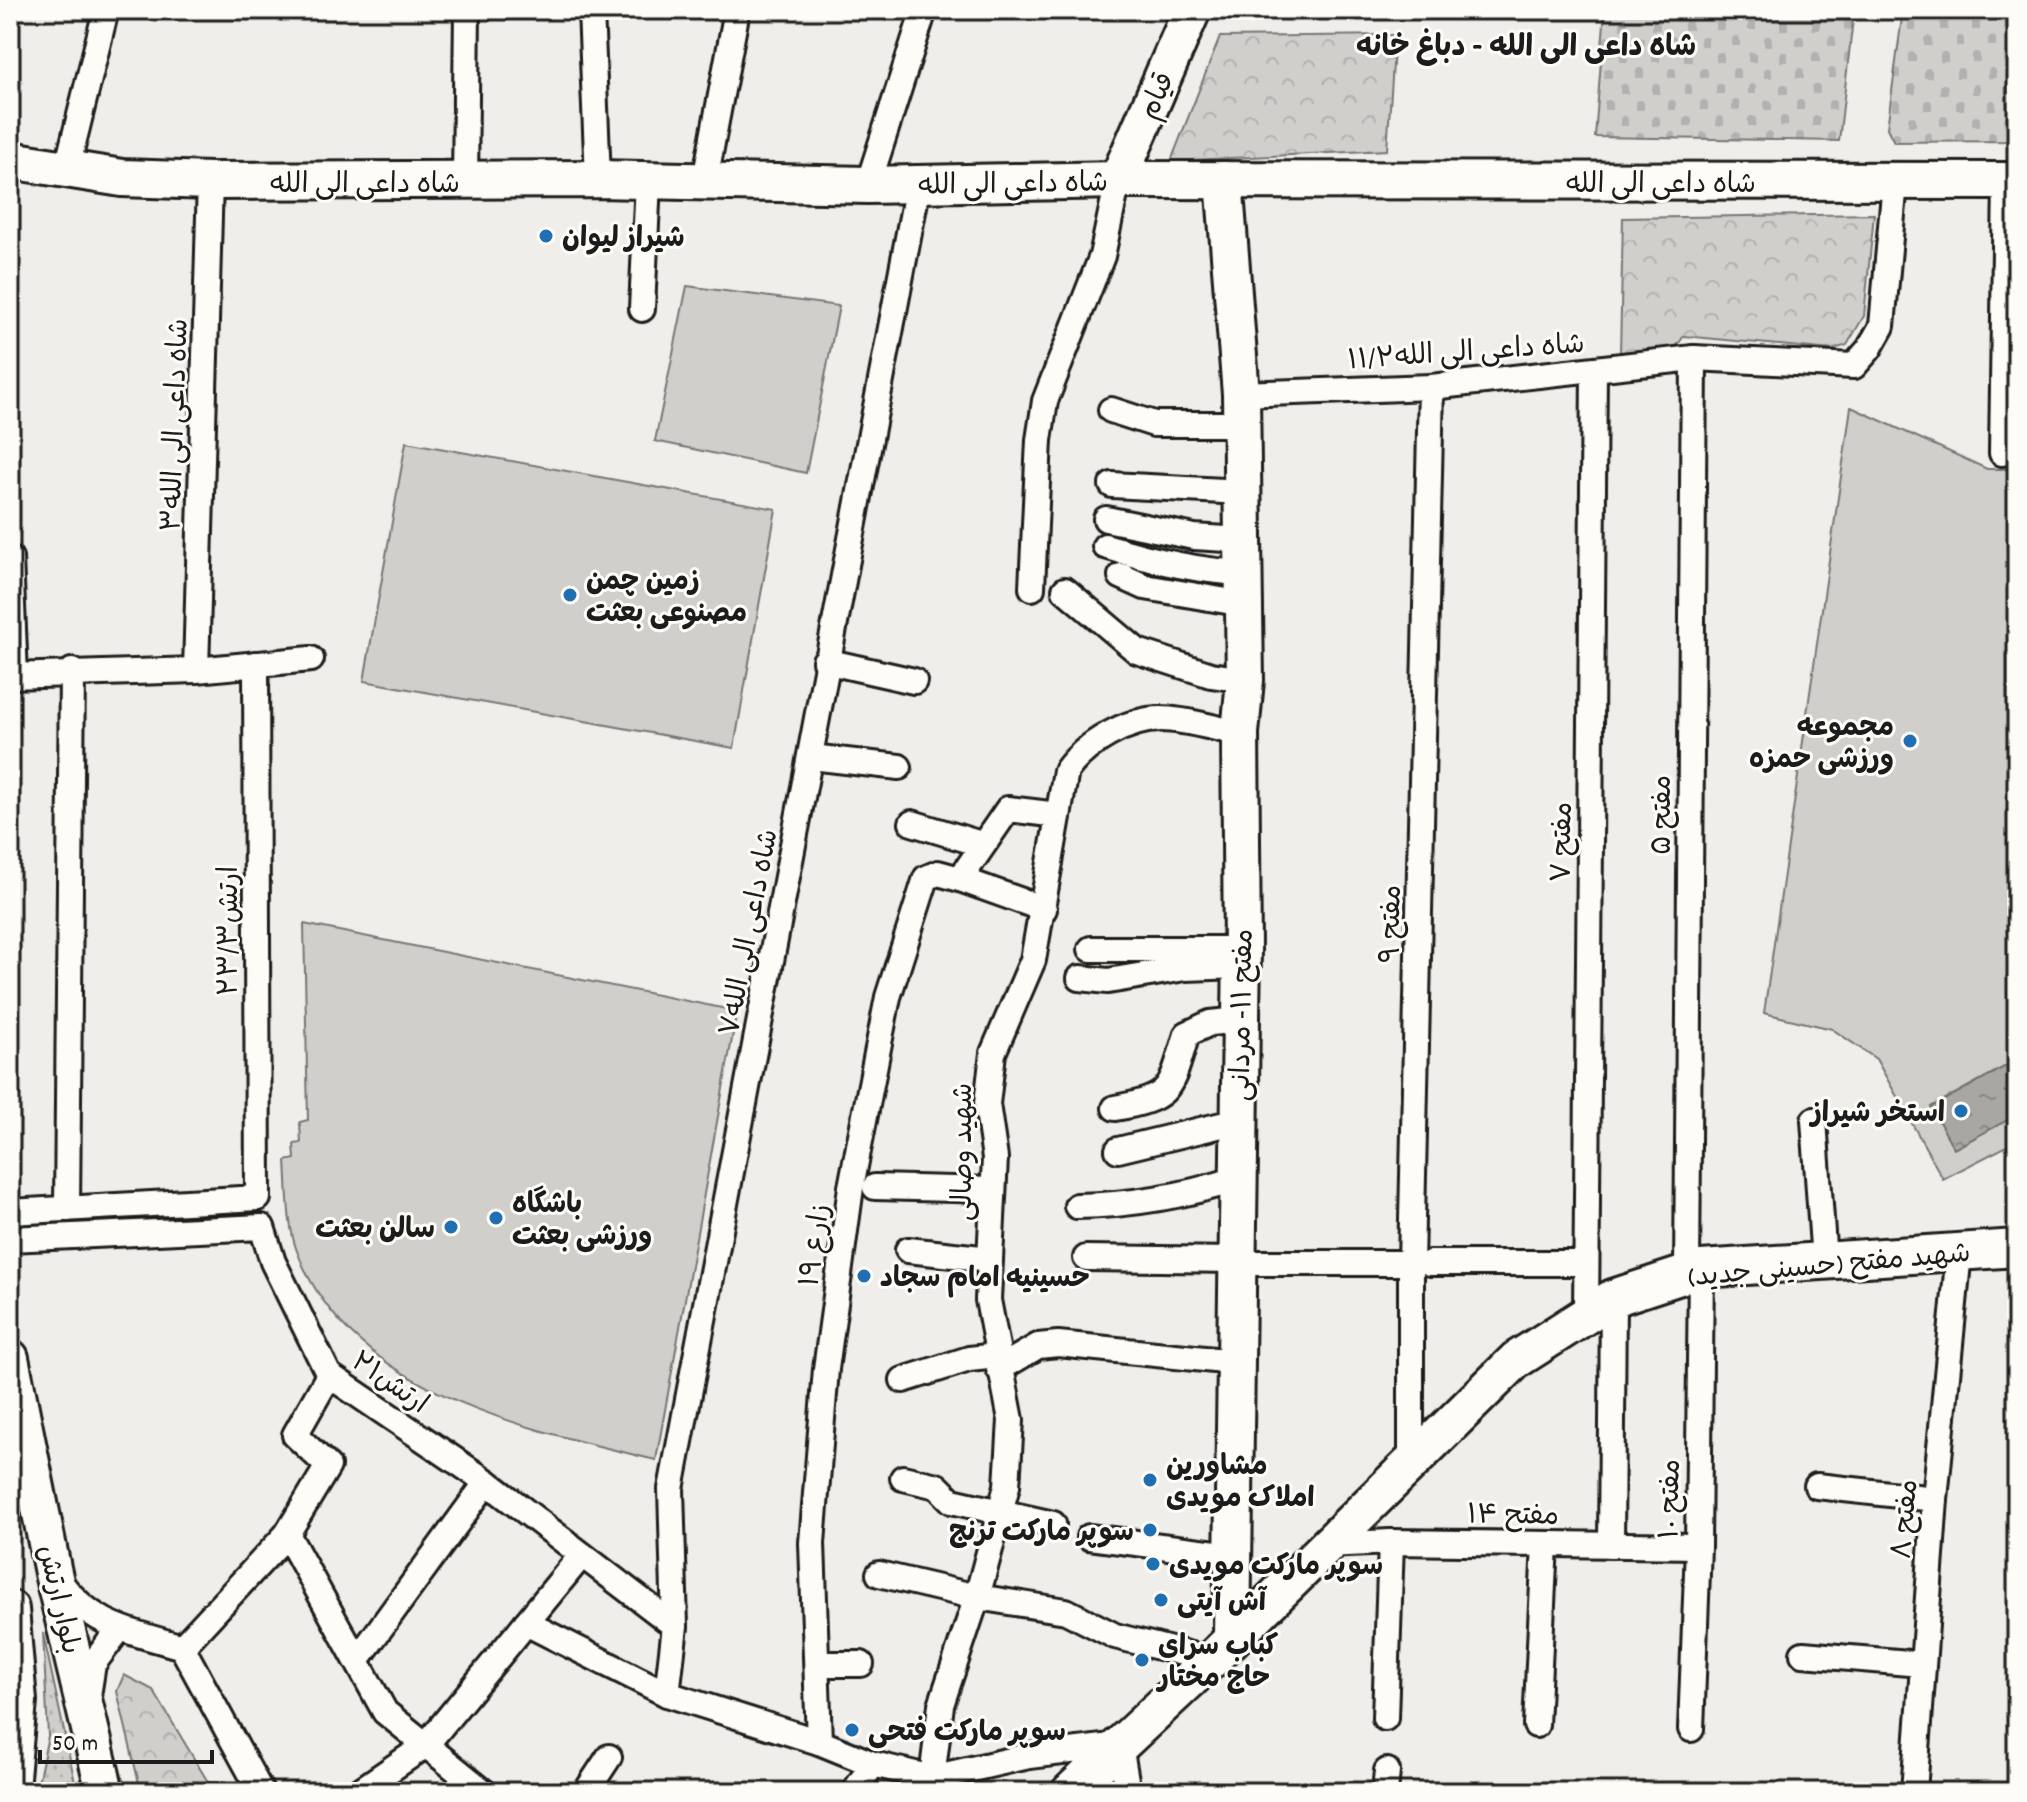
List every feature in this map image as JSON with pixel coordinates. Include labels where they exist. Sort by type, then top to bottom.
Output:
[{"type":"street","points":[[66,172],[106,10]]},
{"type":"street","points":[[465,182],[467,10]]},
{"type":"street","points":[[591,10],[598,179]]},
{"type":"street","points":[[705,180],[737,10]]},
{"type":"street","points":[[868,185],[924,10]]},
{"type":"street","name":"قیام","points":[[1118,180],[1192,10]]},
{"type":"street","name":"شاه داعی الی الله","points":[[10,160],[66,172],[210,181],[598,179],[868,185],[1118,180],[2011,181]]},
{"type":"street","points":[[1032,588],[1039,440],[1045,401],[1102,256],[1118,180]]},
{"type":"street","name":"مفتح ۱۱- مردانی","points":[[1222,1648],[1232,1555],[1242,957],[1240,733],[1245,680],[1241,409],[1224,180]]},
{"type":"street","name":"شاه داعی الی الله۳","points":[[196,670],[210,181]]},
{"type":"street","points":[[642,309],[648,181]]},
{"type":"street","points":[[2002,453],[2011,181]]},
{"type":"street","name":"۱۱/۲شاه داعی الی الله","points":[[1111,410],[1154,424],[1241,409],[1694,358],[1854,366],[1869,349],[1882,326],[1895,182]]},
{"type":"street","name":"شاه داعی الی الله۷","points":[[667,1694],[675,1626],[671,1489],[811,757],[825,661],[918,185]]},
{"type":"street","name":"مفتح ۵","points":[[1694,358],[1694,1271]]},
{"type":"street","name":"مفتح ۷","points":[[1594,371],[1585,1263],[1599,1307],[1611,1545]]},
{"type":"street","name":"مفتح ۹","points":[[1411,1462],[1421,1263],[1431,387]]},
{"type":"street","points":[[1112,485],[1242,492]]},
{"type":"street","points":[[1106,519],[1194,537],[1243,572]]},
{"type":"street","points":[[1105,546],[1150,560],[1213,571],[1243,572]]},
{"type":"street","points":[[10,558],[13,676],[72,671],[196,670],[311,659]]},
{"type":"street","points":[[1121,576],[1145,587],[1243,572]]},
{"type":"street","points":[[1065,590],[1137,651],[1183,667],[1245,680]]},
{"type":"street","points":[[825,661],[914,681]]},
{"type":"street","name":"۲۳/۳ارتش","points":[[67,1209],[258,1198],[256,664]]},
{"type":"street","points":[[10,1212],[67,1209],[72,671]]},
{"type":"street","name":"شهید وصالی","points":[[938,1785],[941,1705],[977,1597],[1007,1486],[1011,1420],[988,1300],[995,1158],[987,1104],[993,1053],[1033,960],[1058,815],[1070,765],[1087,749],[1121,728],[1143,722],[1162,719],[1240,733]]},
{"type":"street","points":[[811,757],[899,767]]},
{"type":"street","points":[[1044,909],[960,879],[981,844],[1008,809],[1058,815]]},
{"type":"street","points":[[912,823],[981,844]]},
{"type":"street","name":"۱۹ زارع","points":[[819,1742],[812,1543],[825,1385],[863,1125],[888,997],[926,878],[938,873],[960,879]]},
{"type":"street","points":[[1091,949],[1242,957]]},
{"type":"street","points":[[1080,978],[1108,981],[1242,957]]},
{"type":"street","points":[[1115,1108],[1150,1102],[1166,1092],[1187,1034],[1210,1023],[1240,1020]]},
{"type":"street","points":[[1814,1120],[1824,1261]]},
{"type":"street","points":[[1118,1150],[1238,1121]]},
{"type":"street","points":[[1077,1206],[1120,1205],[1237,1179]]},
{"type":"street","points":[[875,1187],[993,1190]]},
{"type":"street","name":"ارتش۲۱","points":[[10,1239],[262,1227],[273,1262],[329,1375],[487,1482],[675,1626]]},
{"type":"street","name":"شهید مفتح (حسینی جدید)","points":[[1070,1792],[1516,1360],[1599,1307],[1694,1271],[2017,1248]]},
{"type":"street","points":[[908,1250],[990,1259]]},
{"type":"street","name":"مفتح ۸","points":[[1914,1792],[1921,1664],[1959,1252]]},
{"type":"street","points":[[1086,1258],[1235,1262],[1585,1263]]},
{"type":"street","name":"مفتح ۱۰","points":[[1691,1729],[1698,1546],[1694,1271]]},
{"type":"street","points":[[903,1380],[969,1359],[998,1363],[1038,1346],[1058,1344],[1234,1362]]},
{"type":"street","name":"بلوار ارتش","points":[[10,1358],[53,1573],[105,1792]]},
{"type":"street","points":[[182,1647],[287,1534],[328,1466],[295,1435],[329,1375]]},
{"type":"street","points":[[903,1478],[937,1486],[952,1501],[999,1515],[1053,1524]]},
{"type":"street","points":[[358,1659],[487,1482]]},
{"type":"street","points":[[1817,1486],[1935,1499]]},
{"type":"street","points":[[287,1534],[385,1712],[484,1792]]},
{"type":"street","points":[[1089,1537],[1232,1555]]},
{"type":"street","points":[[1385,1718],[1391,1542]]},
{"type":"street","name":"مفتح ۱۴","points":[[1326,1545],[1391,1542],[1698,1546]]},
{"type":"street","points":[[1536,1725],[1545,1544]]},
{"type":"street","points":[[358,1792],[426,1745],[581,1556]]},
{"type":"street","points":[[53,1573],[76,1604],[100,1621],[182,1647],[261,1792]]},
{"type":"street","points":[[879,1574],[977,1597],[1066,1611],[1115,1636],[1222,1648]]},
{"type":"street","name":"بلوار ارتش","points":[[10,1609],[18,1701],[10,1788]]},
{"type":"street","points":[[526,1623],[667,1694],[819,1742],[938,1785],[1029,1756],[1120,1745],[1128,1792]]},
{"type":"street","points":[[87,1707],[93,1664],[120,1628]]},
{"type":"street","points":[[1803,1654],[1921,1664]]},
{"type":"street","points":[[817,1664],[861,1664]]},
{"type":"street","points":[[586,1792],[609,1757]]},
{"type":"street","points":[[854,1792],[873,1764]]},
{"type":"green space","points":[[1605,10],[1854,10],[1839,141],[1595,137]]},
{"type":"green space","points":[[1903,10],[2017,10],[2017,141],[1894,142],[1887,128]]},
{"type":"green space","points":[[1395,35],[1387,150],[1171,161],[1220,37]]},
{"type":"green space","points":[[1874,214],[1864,316],[1847,345],[1832,350],[1684,336],[1673,351],[1620,354],[1623,218]]},
{"type":"green space","points":[[687,286],[839,306],[806,473],[655,441]]},
{"type":"green space","name":"مجموعه ورزشی حمزه","points":[[1851,407],[1987,469],[2017,469],[2017,1141],[1943,1179],[1876,1059],[1832,1029],[1764,1013]]},
{"type":"green space","name":"زمین چمن مصنوعی بعثت","points":[[406,442],[776,509],[734,748],[364,681]]},
{"type":"green space","name":"باشگاه ورزشی بعثت","points":[[304,924],[737,1011],[656,1460],[553,1434],[448,1397],[399,1371],[357,1339],[322,1299],[297,1251],[288,1207],[286,1161],[295,1159],[294,1144],[301,1143],[300,1122],[308,1120]]},
{"type":"green space","points":[[43,1633],[77,1792],[36,1792],[48,1736]]},
{"type":"green space","points":[[124,1675],[153,1690],[214,1792],[141,1792],[117,1691]]},
{"type":"water","points":[[2017,1060],[2017,1115],[1954,1149],[1931,1107]]},
{"type":"place","name":"شیراز لیوان","points":[[546,236]]},
{"type":"place","name":"زمین چمن مصنوعی بعثت","points":[[570,595]]},
{"type":"place","name":"مجموعه ورزشی حمزه","points":[[1910,741]]},
{"type":"place","name":"استخر شیراز","points":[[1961,1111]]},
{"type":"place","name":"باشگاه ورزشی بعثت","points":[[496,1218]]},
{"type":"place","name":"سالن بعثت","points":[[451,1227]]},
{"type":"place","name":"حسینیه امام سجاد","points":[[864,1276]]},
{"type":"place","name":"مشاورین املاک مویدی","points":[[1150,1480]]},
{"type":"place","name":"سوپر مارکت ترنج","points":[[1150,1530]]},
{"type":"place","name":"سوپر مارکت مویدی","points":[[1153,1564]]},
{"type":"place","name":"آش آیتی","points":[[1161,1600]]},
{"type":"place","name":"کباب سرای حاج مختار","points":[[1142,1660]]},
{"type":"place","name":"سوپر مارکت فتحی","points":[[852,1730]]},
{"type":"district","name":"شاه داعی الی الله - دباغ خانه","points":[[1526,45]]}]
